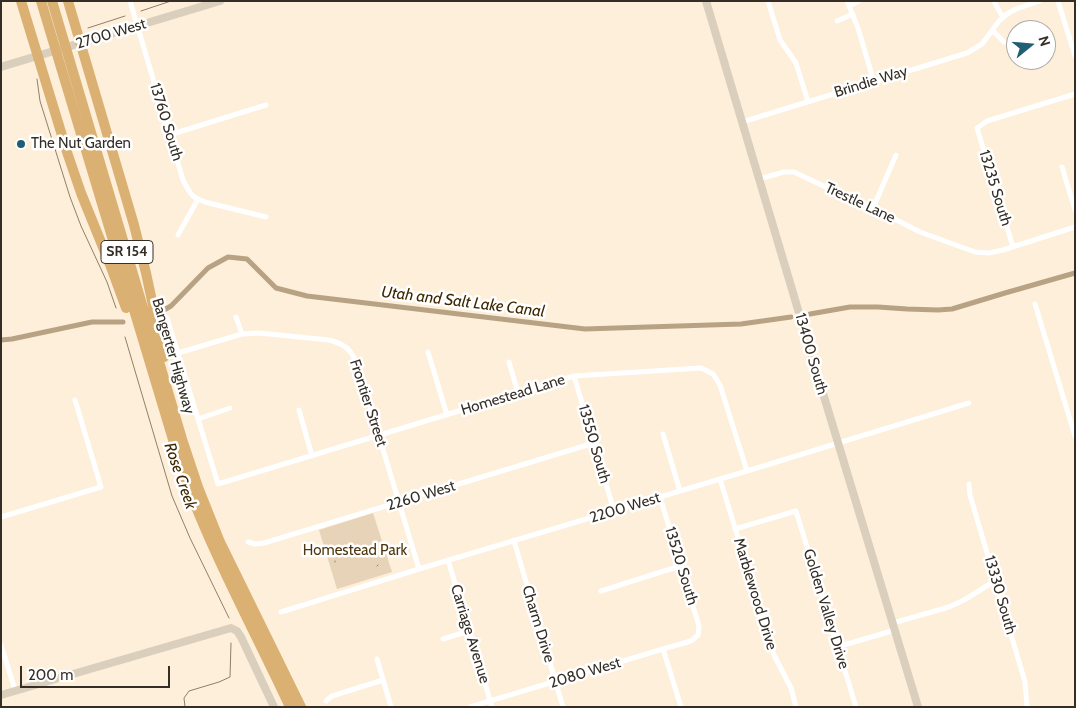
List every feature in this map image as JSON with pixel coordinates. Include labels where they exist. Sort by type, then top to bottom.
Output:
[{"type":"highway","points":[[21,1],[74,173],[120,288],[165,412]]},
{"type":"highway","name":"Bangerter Highway","points":[[41,1],[55,31],[184,476],[205,529],[290,707]]},
{"type":"highway","name":"Bangerter Highway","points":[[52,1],[55,31]]},
{"type":"highway","points":[[68,1],[137,234],[182,438]]},
{"type":"highway","name":"Bangerter Highway","points":[[66,68],[198,487],[217,534],[301,707]]},
{"type":"street","name":"13760 South","points":[[130,1],[186,186],[198,200]]},
{"type":"street","name":"2700 West","points":[[1,67],[220,1]]},
{"type":"street","name":"13400 South","points":[[706,1],[918,707]]},
{"type":"street","points":[[768,1],[780,40],[796,63],[808,102]]},
{"type":"street","points":[[859,1],[848,4],[853,14],[874,82]]},
{"type":"street","points":[[994,1],[1003,17]]},
{"type":"street","name":"Brindie Way","points":[[742,122],[971,51],[982,44],[1003,17],[1016,9],[1040,1]]},
{"type":"street","points":[[1058,1],[1075,56]]},
{"type":"street","points":[[837,21],[853,14]]},
{"type":"street","points":[[992,30],[1004,42]]},
{"type":"street","name":"13235 South","points":[[1013,247],[977,128],[987,121],[1075,94]]},
{"type":"street","points":[[169,135],[266,105]]},
{"type":"street","points":[[873,208],[896,155]]},
{"type":"street","points":[[1062,167],[1075,210]]},
{"type":"street","name":"Trestle Lane","points":[[759,179],[784,172],[794,172],[920,232],[975,252],[989,253],[1075,227]]},
{"type":"street","points":[[178,235],[198,200],[266,217]]},
{"type":"street","points":[[1035,304],[1075,436]]},
{"type":"street","points":[[236,317],[242,334]]},
{"type":"street","points":[[167,318],[198,419],[230,408]]},
{"type":"street","name":"Frontier Street","points":[[178,353],[242,334],[259,333],[329,340],[340,343],[348,348],[357,363],[418,569]]},
{"type":"street","points":[[428,352],[447,415]]},
{"type":"street","points":[[509,362],[518,393]]},
{"type":"street","name":"Homestead Lane","points":[[198,419],[218,484],[574,376],[701,368],[713,374],[720,385],[747,471]]},
{"type":"street","name":"13550 South","points":[[574,376],[614,511]]},
{"type":"street","points":[[1,517],[101,487],[75,400]]},
{"type":"street","name":"2200 West","points":[[281,612],[969,403]]},
{"type":"street","points":[[299,410],[312,456]]},
{"type":"street","points":[[663,434],[680,491]]},
{"type":"street","name":"2260 West","points":[[248,542],[255,544],[264,543],[594,443]]},
{"type":"street","name":"Marblewood Drive","points":[[720,479],[774,655],[791,688],[796,707]]},
{"type":"street","name":"13330 South","points":[[969,484],[970,495],[1025,682],[1026,707]]},
{"type":"street","name":"13520 South","points":[[660,497],[699,626],[698,635]]},
{"type":"street","name":"Golden Valley Drive","points":[[735,529],[796,511],[856,707]]},
{"type":"street","name":"Charm Drive","points":[[514,541],[563,707]]},
{"type":"street","name":"Carriage Avenue","points":[[448,560],[491,704]]},
{"type":"street","points":[[601,591],[680,566]]},
{"type":"street","points":[[837,648],[949,607],[964,600],[995,580]]},
{"type":"street","points":[[1,695],[231,628],[237,631],[241,637],[274,707]]},
{"type":"street","points":[[443,639],[469,631]]},
{"type":"street","name":"2080 West","points":[[470,707],[491,704],[555,681],[691,641],[698,635]]},
{"type":"street","points":[[1,645],[15,690]]},
{"type":"street","points":[[663,649],[681,707]]},
{"type":"street","points":[[377,659],[391,707]]},
{"type":"street","points":[[326,700],[332,696],[383,680]]},
{"type":"green space","name":"Homestead Park","points":[[373,513],[392,572],[337,589],[319,530]]},
{"type":"waterway","name":"Rose Creek","points":[[141,11],[171,1]]},
{"type":"waterway","name":"Rose Creek","points":[[88,28],[125,16]]},
{"type":"waterway","name":"Rose Creek","points":[[37,79],[40,101],[70,197],[107,282],[116,308]]},
{"type":"waterway","name":"Utah and Salt Lake Canal","points":[[164,310],[171,306],[208,268],[228,257],[247,259],[276,288],[307,296],[585,329],[741,324],[791,317]]},
{"type":"waterway","name":"Utah and Salt Lake Canal","points":[[810,314],[850,307],[952,309],[1075,273]]},
{"type":"waterway","name":"Utah and Salt Lake Canal","points":[[1,340],[92,322],[123,322]]},
{"type":"waterway","name":"Rose Creek","points":[[125,337],[172,496],[229,618]]},
{"type":"waterway","name":"Rose Creek","points":[[185,707],[184,698],[189,691],[230,677],[231,643]]},
{"type":"place","name":"The Nut Garden","points":[[21,144]]}]
